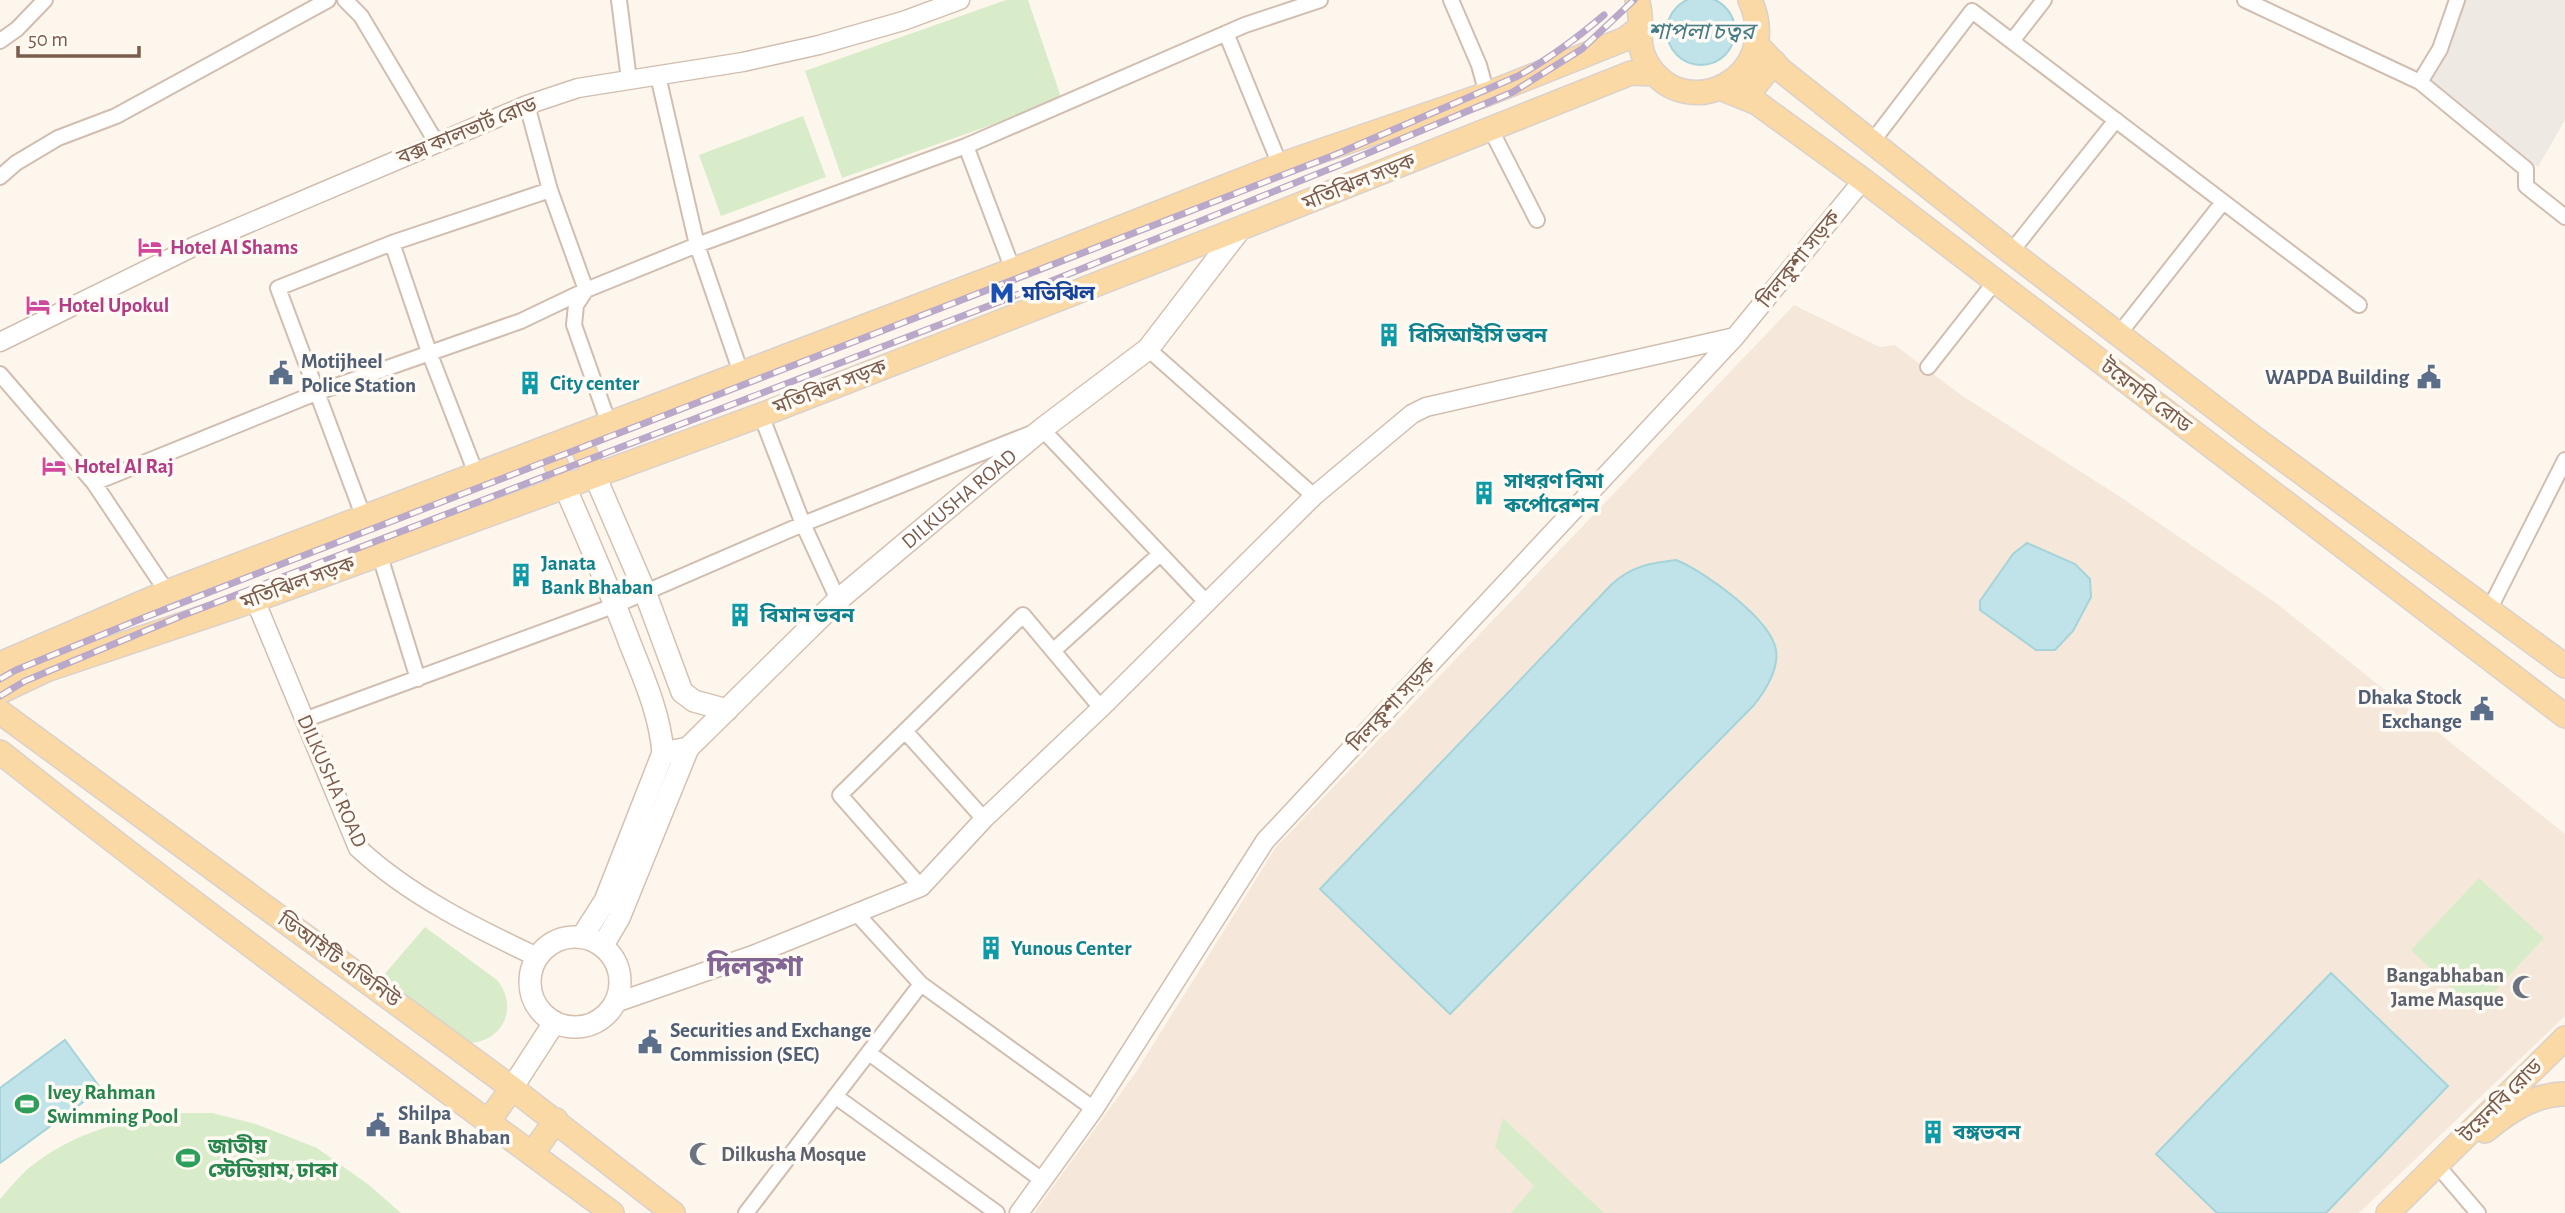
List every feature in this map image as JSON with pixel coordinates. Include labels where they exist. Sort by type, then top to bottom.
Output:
[{"type":"main road","points":[[1639,14],[1640,46],[1646,62],[1655,74],[1671,85],[1687,91],[1704,92],[1735,80],[1753,58],[1759,33],[1757,15],[1750,0]]},
{"type":"main road","name":"মতিঝিল সড়ক","points":[[0,664],[167,592],[477,476],[1280,165],[1487,94],[1625,39],[1639,14]]},
{"type":"main road","name":"টয়েনবি রোড","points":[[1757,45],[1872,142],[2011,252],[2253,437],[2565,666]]},
{"type":"main road","points":[[1745,98],[1774,62]]},
{"type":"main road","name":"মতিঝিল সড়ক","points":[[0,692],[46,670],[255,600],[761,415],[1631,74],[1655,74]]},
{"type":"main road","name":"টয়েনবি রোড","points":[[1720,88],[1757,103],[1863,180],[1994,283],[2329,534],[2565,716]]},
{"type":"main road","name":"DILKUSHA ROAD","points":[[688,748],[838,600],[1042,429],[1148,349],[1241,228]]},
{"type":"main road","points":[[578,436],[645,592],[682,692],[694,701],[727,710]]},
{"type":"main road","points":[[549,447],[657,711],[663,753],[605,901],[582,937]]},
{"type":"main road","name":"ডিআইটি এভিনিউ","points":[[0,712],[512,1088],[673,1213]]},
{"type":"main road","points":[[663,753],[688,748]]},
{"type":"main road","points":[[603,946],[619,918],[688,748]]},
{"type":"main road","name":"ডিআইটি এভিনিউ","points":[[0,752],[99,831],[612,1213]]},
{"type":"main road","points":[[569,937],[582,937],[603,946],[612,955],[621,978],[615,1003],[607,1014],[595,1023],[582,1027],[554,1023],[542,1014],[532,994],[531,971],[537,957],[557,940],[569,937]]},
{"type":"main road","points":[[488,1122],[554,1023]]},
{"type":"main road","name":"টয়েনবি রোড","points":[[2437,1165],[2565,1038]]},
{"type":"main road","points":[[2388,1213],[2437,1165],[2500,1119],[2529,1102],[2565,1094]]},
{"type":"main road","points":[[532,1154],[556,1121]]},
{"type":"street","points":[[0,41],[17,29],[45,0]]},
{"type":"street","points":[[0,177],[16,163],[58,138],[116,116],[328,0]]},
{"type":"street","points":[[345,0],[361,16],[436,142]]},
{"type":"street","points":[[619,0],[629,80]]},
{"type":"street","name":"বক্স কালভার্ট রোড","points":[[0,342],[195,246],[527,105],[578,88],[743,62],[819,45],[903,21],[960,0]]},
{"type":"street","points":[[94,483],[316,393],[522,321],[586,290],[697,245],[966,146],[1226,33],[1320,0]]},
{"type":"street","points":[[1451,0],[1479,65],[1487,94]]},
{"type":"street","points":[[2012,41],[2044,0]]},
{"type":"street","points":[[2245,0],[2420,82],[2526,169],[2526,186],[2565,217]]},
{"type":"street","points":[[2420,82],[2440,49],[2457,0]]},
{"type":"street","points":[[1872,142],[1972,11],[2359,305]]},
{"type":"street","points":[[1226,33],[1280,165]]},
{"type":"street","points":[[657,76],[697,245],[741,373]]},
{"type":"street","points":[[527,105],[550,190],[586,290]]},
{"type":"street","points":[[2011,252],[2116,120]]},
{"type":"street","points":[[1491,130],[1537,220]]},
{"type":"street","points":[[966,146],[1013,270]]},
{"type":"street","name":"দিলকুশা সড়ক","points":[[1019,1213],[1094,1109],[1265,841],[1735,337],[1863,180]]},
{"type":"street","points":[[364,518],[278,288],[392,243],[550,190]]},
{"type":"street","points":[[2119,334],[2223,202]]},
{"type":"street","points":[[392,243],[429,352],[477,476]]},
{"type":"street","points":[[1928,367],[1994,283]]},
{"type":"street","points":[[586,290],[576,305],[574,325],[609,425]]},
{"type":"street","points":[[615,1003],[753,955],[921,887],[984,819],[1101,708],[1314,496],[1412,414],[1426,407],[1735,337]]},
{"type":"street","points":[[1148,349],[1314,496]]},
{"type":"street","points":[[0,374],[94,483],[167,592]]},
{"type":"street","points":[[761,415],[803,523],[838,600]]},
{"type":"street","points":[[304,720],[615,605],[803,523],[1042,429],[1207,603]]},
{"type":"street","points":[[2489,610],[2565,460]]},
{"type":"street","points":[[379,553],[418,679]]},
{"type":"street","points":[[1053,651],[1160,554]]},
{"type":"street","name":"DILKUSHA ROAD","points":[[255,600],[358,848],[383,872],[461,920],[537,957]]},
{"type":"street","points":[[921,887],[840,796],[905,731],[1023,615],[1101,708]]},
{"type":"street","points":[[905,731],[984,819]]},
{"type":"street","points":[[858,914],[921,984],[1094,1109]]},
{"type":"street","points":[[746,1213],[921,984]]},
{"type":"street","points":[[869,1053],[1042,1181]]},
{"type":"street","points":[[835,1096],[997,1213]]},
{"type":"street","points":[[2437,1165],[2478,1213]]},
{"type":"shaded area","points":[[2457,0],[2565,0],[2565,120],[2538,167],[2425,75]]},
{"type":"shaded area","points":[[1794,305],[1880,347],[1895,345],[1961,395],[2122,498],[2276,603],[2565,834],[2565,1016],[2359,1213],[1034,1213],[1136,1072],[1276,847]]},
{"type":"green space","points":[[1006,0],[1028,0],[1062,100],[842,178],[805,71]]},
{"type":"green space","points":[[803,116],[826,177],[721,216],[699,155]]},
{"type":"green space","points":[[2479,878],[2544,938],[2476,1011],[2411,950]]},
{"type":"green space","points":[[425,927],[497,980],[504,992],[506,1015],[495,1034],[485,1040],[459,1042],[382,977]]},
{"type":"green space","name":"জাতীয় স্টেডিয়াম, ঢাকা","points":[[166,1113],[212,1113],[256,1124],[317,1148],[369,1185],[401,1213],[0,1213],[0,1199],[26,1171],[46,1155],[94,1131]]},
{"type":"green space","points":[[1503,1118],[1604,1213],[1511,1213],[1534,1186],[1495,1147]]},
{"type":"water","name":"শাপলা চত্বর","points":[[1701,-3],[1714,0],[1725,7],[1732,18],[1735,31],[1732,44],[1725,55],[1714,62],[1701,65],[1688,62],[1677,55],[1670,44],[1667,31],[1670,18],[1677,7],[1688,0]]},
{"type":"water","points":[[2027,543],[2075,564],[2090,579],[2091,597],[2073,631],[2055,650],[2036,650],[1980,610],[1980,601],[2013,554]]},
{"type":"water","points":[[1676,560],[1719,585],[1762,624],[1776,650],[1770,680],[1754,705],[1450,1014],[1320,889],[1612,584],[1642,566]]},
{"type":"water","points":[[2331,973],[2448,1086],[2326,1213],[2217,1213],[2156,1154]]},
{"type":"water","points":[[65,1040],[101,1089],[0,1163],[0,1088]]},
{"type":"railway","points":[[0,696],[25,681],[181,616],[1004,300],[1513,92],[1582,49],[1634,0]]},
{"type":"railway","points":[[0,679],[143,618],[1337,154],[1518,76],[1541,63],[1604,15]]},
{"type":"place","name":"Hotel Al Shams","points":[[150,247]]},
{"type":"place","name":"মতিঝিল","points":[[1002,293]]},
{"type":"place","name":"Hotel Upokul","points":[[38,305]]},
{"type":"place","name":"বিসিআইসি ভবন","points":[[1389,335]]},
{"type":"place","name":"Motijheel Police Station","points":[[281,373]]},
{"type":"place","name":"WAPDA Building","points":[[2429,377]]},
{"type":"place","name":"City center","points":[[530,383]]},
{"type":"place","name":"Hotel Al Raj","points":[[54,466]]},
{"type":"place","name":"সাধরণ বিমা কর্পোরেশন","points":[[1484,493]]},
{"type":"place","name":"Janata Bank Bhaban","points":[[521,575]]},
{"type":"place","name":"বিমান ভবন","points":[[740,615]]},
{"type":"place","name":"Dhaka Stock Exchange","points":[[2482,709]]},
{"type":"place","name":"Yunous Center","points":[[991,948]]},
{"type":"place","name":"Bangabhaban Jame Masque","points":[[2524,987]]},
{"type":"place","name":"Securities and Exchange Commission (SEC)","points":[[650,1042]]},
{"type":"place","name":"Ivey Rahman Swimming Pool","points":[[27,1104]]},
{"type":"place","name":"Shilpa Bank Bhaban","points":[[378,1125]]},
{"type":"place","name":"বঙ্গভবন","points":[[1933,1132]]},
{"type":"place","name":"Dilkusha Mosque","points":[[701,1154]]},
{"type":"place","name":"জাতীয় স্টেডিয়াম, ঢাকা","points":[[188,1158]]},
{"type":"district","name":"দিলকুশা","points":[[755,968]]}]
